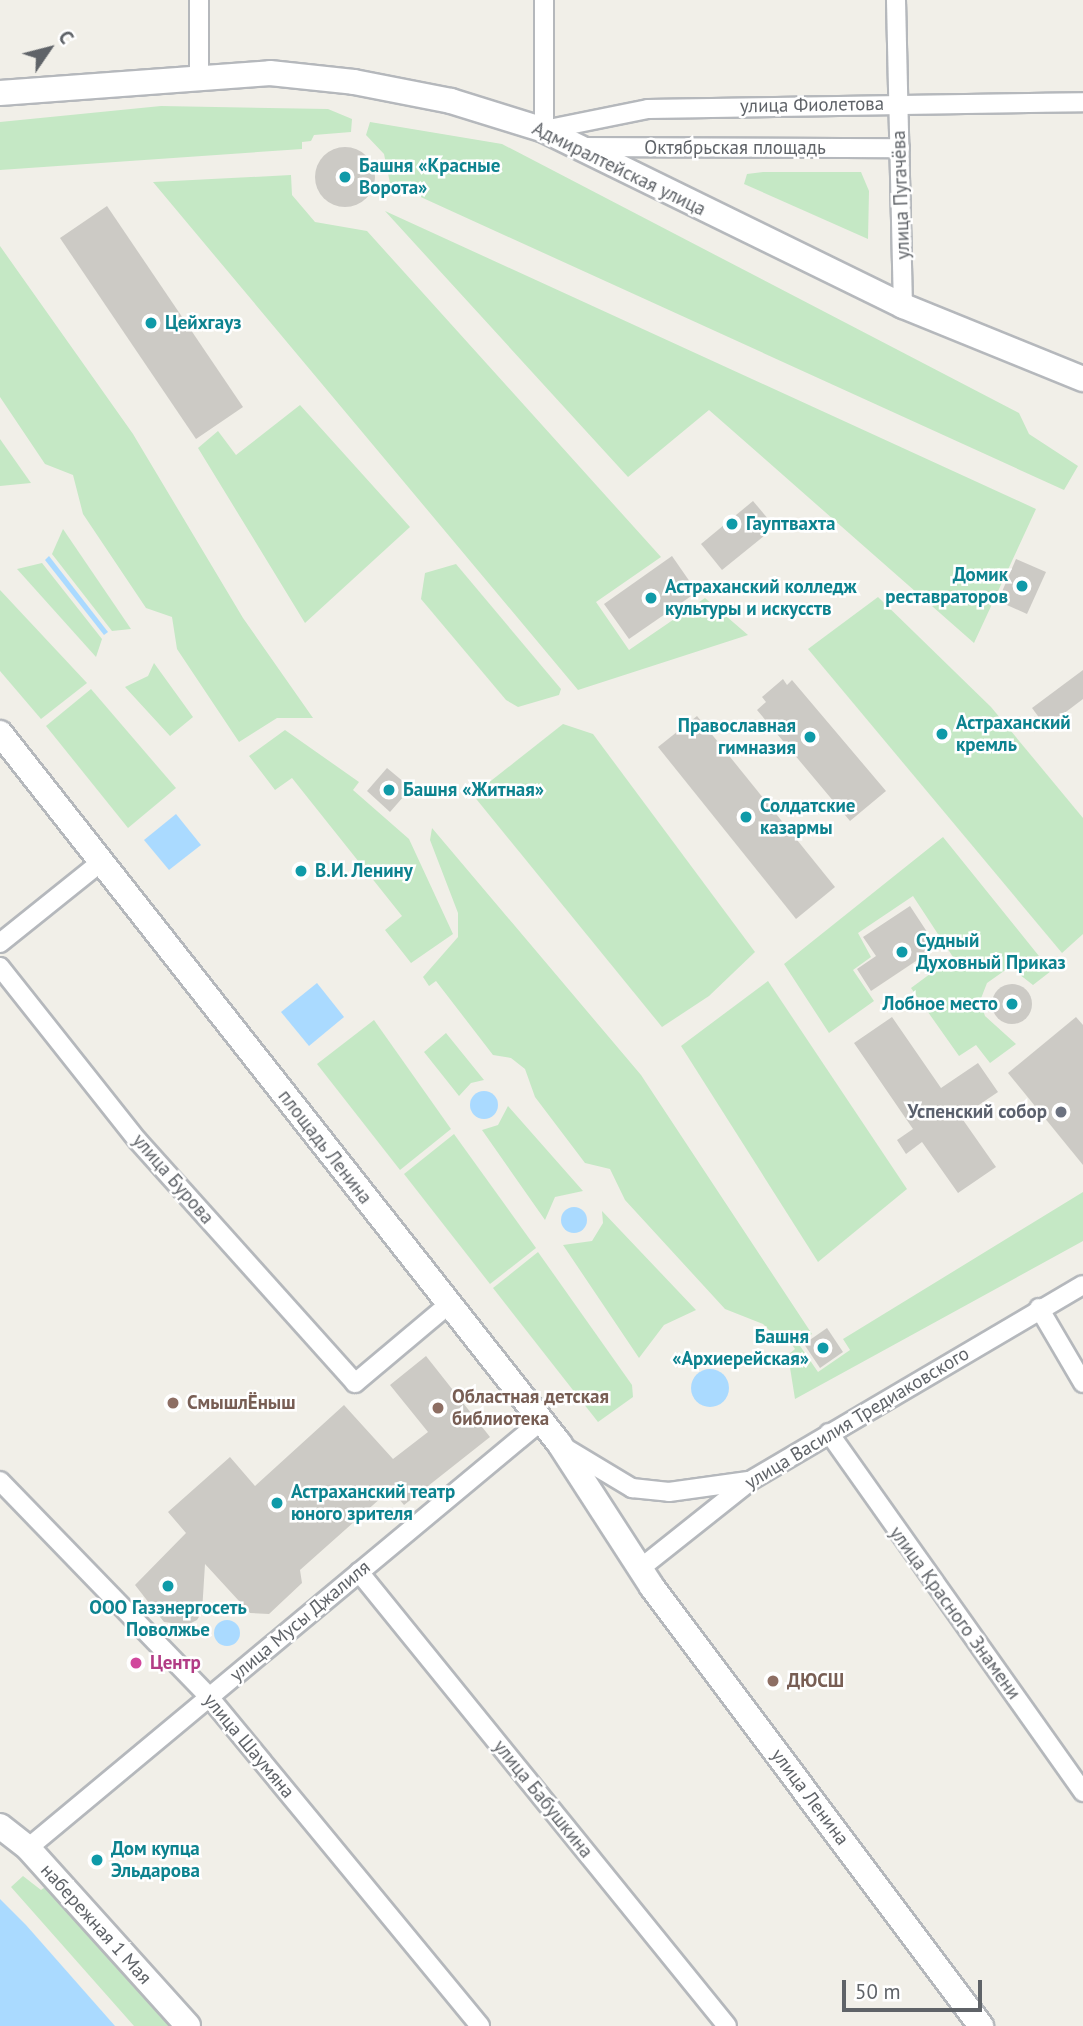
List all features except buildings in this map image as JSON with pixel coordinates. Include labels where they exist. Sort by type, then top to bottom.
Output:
[{"type":"main road","name":"Адмиралтейская улица","points":[[0,93],[199,75],[270,73],[354,82],[451,101],[544,130],[571,147],[903,306],[1083,379]]},
{"type":"main road","name":"площадь Ленина","points":[[0,733],[559,1443],[642,1567]]},
{"type":"main road","name":"улица Ленина","points":[[642,1567],[981,2026]]},
{"type":"main road","name":"набережная 1 Мая","points":[[0,1826],[28,1847],[188,2026]]},
{"type":"street","points":[[199,0],[199,75]]},
{"type":"street","points":[[544,0],[544,130]]},
{"type":"street","name":"улица Пугачёва","points":[[896,0],[903,306]]},
{"type":"street","name":"улица Фиолетова","points":[[544,130],[648,109],[1083,102]]},
{"type":"street","name":"Октябрьская площадь","points":[[571,147],[900,148]]},
{"type":"street","points":[[0,943],[101,862]]},
{"type":"street","name":"улица Бурова","points":[[0,967],[138,1141],[355,1383],[449,1304]]},
{"type":"street","name":"улица Василия Тредиаковского","points":[[642,1567],[750,1481],[1039,1308],[1083,1285]]},
{"type":"street","points":[[1039,1308],[1083,1383]]},
{"type":"street","name":"улица Мусы Джалиля","points":[[28,1847],[541,1421]]},
{"type":"street","name":"улица Красного Знамени","points":[[829,1433],[1083,1791]]},
{"type":"street","points":[[559,1443],[632,1488],[669,1492],[750,1481]]},
{"type":"street","name":"улица Шаумяна","points":[[0,1481],[209,1697],[480,2026]]},
{"type":"street","name":"улица Бабушкина","points":[[359,1572],[727,2026]]},
{"type":"green space","points":[[161,106],[328,109],[352,119],[351,132],[314,135],[311,141],[302,142],[302,149],[0,170],[0,122]]},
{"type":"green space","points":[[370,122],[502,144],[1019,413],[1029,434],[1078,466],[1064,490],[390,183],[384,154],[366,135]]},
{"type":"green space","points":[[861,172],[869,191],[868,239],[744,184],[747,174]]},
{"type":"green space","points":[[291,175],[292,195],[315,222],[367,231],[661,557],[596,602],[629,650],[705,598],[748,635],[578,690],[153,182]]},
{"type":"green space","points":[[385,211],[1036,509],[974,643],[709,410],[628,477]]},
{"type":"green space","points":[[0,246],[133,434],[243,618],[313,718],[277,718],[239,742],[177,649],[172,617],[146,608],[83,514],[73,475],[45,464],[0,397]]},
{"type":"green space","points":[[300,405],[410,527],[305,623],[198,448],[218,431],[236,455]]},
{"type":"green space","points":[[0,439],[31,483],[0,486]]},
{"type":"green space","points":[[63,529],[131,629],[112,631],[52,554]]},
{"type":"green space","points":[[42,563],[102,639],[96,657],[17,569]]},
{"type":"green space","points":[[456,564],[561,689],[559,695],[518,707],[506,700],[421,599],[425,573]]},
{"type":"green space","points":[[0,590],[87,683],[41,719],[0,671]]},
{"type":"green space","points":[[878,597],[991,707],[1083,818],[1083,934],[1062,953],[808,649]]},
{"type":"green space","points":[[154,663],[193,717],[170,736],[125,687],[148,676]]},
{"type":"green space","points":[[91,689],[176,788],[128,828],[46,726]]},
{"type":"green space","points":[[563,724],[593,734],[755,952],[709,996],[662,1027],[473,795]]},
{"type":"green space","points":[[285,730],[359,782],[353,790],[409,839],[453,934],[411,963],[385,930],[402,916],[292,778],[275,790],[249,756]]},
{"type":"green space","points":[[432,828],[641,1075],[812,1334],[798,1343],[818,1372],[850,1350],[843,1339],[1083,1192],[1083,1241],[795,1399],[788,1355],[795,1349],[787,1338],[781,1342],[763,1324],[725,1309],[625,1200],[610,1169],[585,1163],[535,1097],[525,1069],[511,1058],[493,1055],[436,981],[429,986],[423,977],[458,937],[458,913],[430,840]]},
{"type":"green space","points":[[943,837],[1051,971],[1033,985],[1015,971],[1004,971],[987,983],[980,1001],[985,1016],[1016,1044],[990,1063],[976,1045],[959,1056],[911,988],[953,957],[913,896],[858,933],[871,957],[853,970],[874,1001],[829,1033],[784,964]]},
{"type":"green space","points":[[768,981],[907,1189],[818,1262],[681,1046]]},
{"type":"green space","points":[[374,1020],[451,1129],[400,1170],[317,1064]]},
{"type":"green space","points":[[446,1033],[484,1080],[471,1083],[459,1096],[424,1052]]},
{"type":"green space","points":[[508,1106],[583,1191],[555,1197],[545,1220],[482,1130],[498,1125]]},
{"type":"green space","points":[[454,1134],[536,1248],[490,1284],[404,1174]]},
{"type":"green space","points":[[602,1211],[696,1310],[664,1325],[639,1358],[563,1245],[592,1241],[603,1223]]},
{"type":"green space","points":[[538,1252],[632,1385],[633,1397],[598,1422],[493,1288]]},
{"type":"green space","points":[[23,1876],[41,1890],[48,1885],[174,2026],[134,2026],[11,1887]]},
{"type":"water","points":[[49,556],[108,632],[104,635],[45,560]]},
{"type":"water","points":[[176,814],[201,845],[169,870],[144,840]]},
{"type":"water","points":[[317,983],[344,1017],[309,1046],[281,1012]]},
{"type":"water","points":[[484,1091],[494,1095],[498,1105],[494,1115],[484,1119],[474,1115],[470,1105],[474,1095]]},
{"type":"water","points":[[574,1207],[583,1211],[587,1220],[583,1229],[574,1233],[565,1229],[561,1220],[565,1211]]},
{"type":"water","points":[[710,1369],[723,1375],[729,1388],[723,1401],[710,1407],[697,1401],[691,1388],[697,1375]]},
{"type":"water","points":[[227,1620],[236,1624],[240,1633],[236,1642],[227,1646],[218,1642],[214,1633],[218,1624]]},
{"type":"water","points":[[0,1899],[26,1925],[115,2026],[0,2026]]},
{"type":"place","name":"Башня «Красные Ворота»","points":[[345,177]]},
{"type":"place","name":"Цейхгауз","points":[[151,323]]},
{"type":"place","name":"Гауптвахта","points":[[732,524]]},
{"type":"place","name":"Домик реставраторов","points":[[1022,586]]},
{"type":"place","name":"Астраханский колледж культуры и искусств","points":[[651,598]]},
{"type":"place","name":"Астраханский кремль","points":[[942,734]]},
{"type":"place","name":"Православная гимназия","points":[[810,737]]},
{"type":"place","name":"Башня «Житная»","points":[[389,790]]},
{"type":"place","name":"Солдатские казармы","points":[[746,817]]},
{"type":"place","name":"В.И. Ленину","points":[[301,871]]},
{"type":"place","name":"Судный Духовный Приказ","points":[[902,952]]},
{"type":"place","name":"Лобное место","points":[[1012,1004]]},
{"type":"place","name":"Успенский собор","points":[[1061,1112]]},
{"type":"place","name":"Башня «Архиерейская»","points":[[823,1348]]},
{"type":"place","name":"СмышлЁныш","points":[[173,1403]]},
{"type":"place","name":"Областная детская библиотека","points":[[438,1408]]},
{"type":"place","name":"Астраханский театр юного зрителя","points":[[277,1503]]},
{"type":"place","name":"ООО Газэнергосеть Поволжье","points":[[168,1586]]},
{"type":"place","name":"Центр","points":[[136,1663]]},
{"type":"place","name":"ДЮСШ","points":[[773,1681]]},
{"type":"place","name":"Дом купца Эльдарова","points":[[97,1860]]}]
